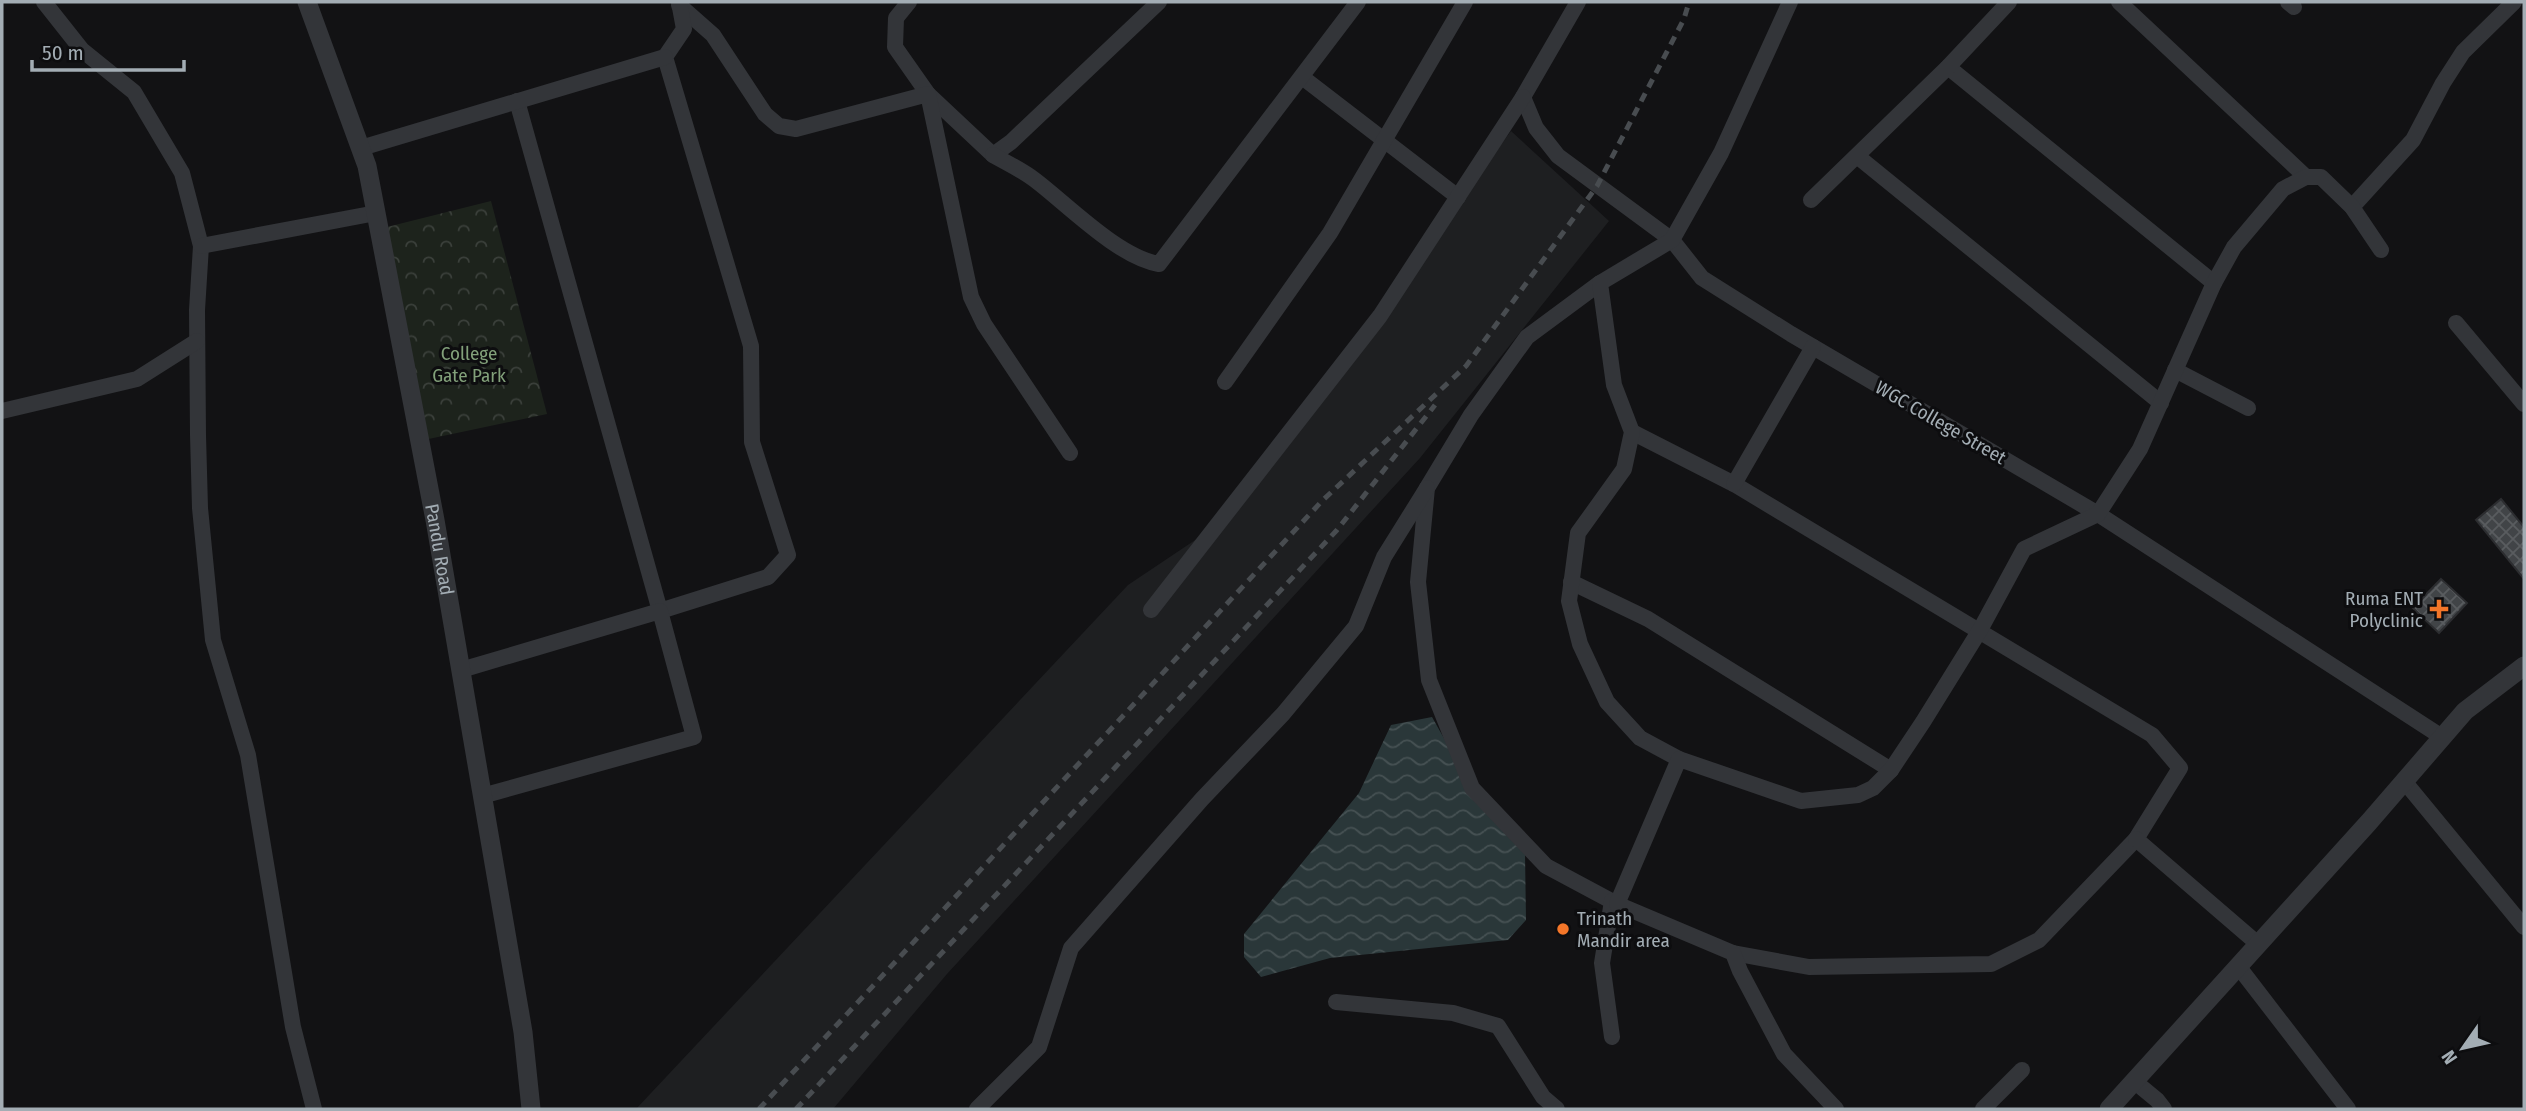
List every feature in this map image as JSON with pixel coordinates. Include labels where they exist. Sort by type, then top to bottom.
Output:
[{"type":"street","points":[[44,2],[82,50],[134,92],[182,173],[201,246],[197,341],[200,508],[213,640],[248,755],[293,1027],[314,1109]]},
{"type":"street","name":"Pandu Road","points":[[307,2],[367,166],[435,520],[523,1032],[531,1109]]},
{"type":"street","points":[[909,2],[896,18],[895,47],[928,94],[993,155],[1033,178],[1115,243],[1159,264],[1358,2]]},
{"type":"street","points":[[993,155],[1011,142],[1159,2]]},
{"type":"street","points":[[1225,382],[1331,233],[1465,2]]},
{"type":"street","points":[[1151,610],[1380,316],[1523,97],[1578,2]]},
{"type":"street","points":[[977,1109],[1039,1047],[1071,948],[1202,799],[1283,714],[1356,626],[1384,557],[1471,415],[1527,337],[1600,283],[1672,240],[1721,153],[1790,2]]},
{"type":"street","points":[[1811,200],[1948,67],[2009,2]]},
{"type":"street","points":[[2119,2],[2305,177]]},
{"type":"street","points":[[2352,207],[2413,140],[2442,83],[2463,52],[2514,2]]},
{"type":"street","points":[[361,148],[665,57],[684,29],[679,3]]},
{"type":"street","points":[[679,3],[713,35],[765,114],[779,125],[796,129],[928,94]]},
{"type":"street","points":[[461,670],[768,577],[788,555],[752,442],[751,346],[665,57]]},
{"type":"street","points":[[1948,67],[2214,283]]},
{"type":"street","points":[[1302,77],[1458,197]]},
{"type":"street","points":[[928,94],[971,297],[984,324],[1070,453]]},
{"type":"street","name":"WGC College Street","points":[[1523,97],[1536,128],[1558,156],[1672,240],[1702,278],[1813,347],[2098,514],[2442,737]]},
{"type":"street","points":[[482,796],[694,737],[517,101]]},
{"type":"street","points":[[1857,156],[2161,403]]},
{"type":"street","points":[[1600,283],[1614,385],[1632,432],[1624,469],[1578,533],[1569,601],[1580,644],[1607,702],[1640,738],[1679,759],[1801,802],[1857,795],[1872,788],[1891,771],[1980,630],[2024,549],[2098,514],[2140,449],[2214,283],[2234,247],[2283,189],[2305,177],[2321,177],[2352,207],[2381,250]]},
{"type":"street","points":[[201,246],[376,213]]},
{"type":"street","points":[[2456,323],[2524,404]]},
{"type":"street","points":[[2,411],[137,379],[197,341]]},
{"type":"street","points":[[1734,484],[1813,347]]},
{"type":"street","points":[[2175,370],[2248,408]]},
{"type":"street","points":[[1427,488],[1418,582],[1429,680],[1472,788],[1546,866],[1614,903],[1733,953],[1809,967],[1991,964],[2039,940],[2136,839],[2180,768],[2152,736],[1980,630],[1734,484],[1632,432]]},
{"type":"street","points":[[1571,582],[1648,619],[1891,771]]},
{"type":"street","points":[[2109,1109],[2465,711],[2524,666]]},
{"type":"street","points":[[1612,1037],[1602,962],[1614,903],[1679,759]]},
{"type":"street","points":[[2404,781],[2524,927]]},
{"type":"street","points":[[2136,839],[2258,944]]},
{"type":"street","points":[[1733,953],[1784,1054],[1836,1109]]},
{"type":"street","points":[[2238,966],[2348,1109]]},
{"type":"street","points":[[1336,1002],[1453,1013],[1499,1026],[1543,1097],[1558,1109]]},
{"type":"street","points":[[1983,1109],[2022,1070]]},
{"type":"street","points":[[2134,1081],[2164,1109]]},
{"type":"shaded area","points":[[1511,131],[1609,221],[1420,458],[947,974],[833,1109],[636,1109],[1128,585],[1225,520]]},
{"type":"green space","name":"College Gate Park","points":[[491,201],[547,414],[419,441],[379,229]]},
{"type":"water","points":[[1432,717],[1472,788],[1525,854],[1526,920],[1508,940],[1330,958],[1261,977],[1244,957],[1244,934],[1359,793],[1391,725]]},
{"type":"building","points":[[2501,499],[2524,527],[2524,579],[2476,520]]},
{"type":"building","points":[[2441,579],[2467,603],[2439,633],[2413,608]]},
{"type":"railway","points":[[759,1109],[1322,501],[1466,366],[1597,186],[1684,19],[1689,2]]},
{"type":"railway","points":[[796,1109],[1337,530],[1435,405]]},
{"type":"place","name":"Ruma ENT Polyclinic","points":[[2439,609]]},
{"type":"place","name":"Trinath Mandir area","points":[[1563,929]]}]
